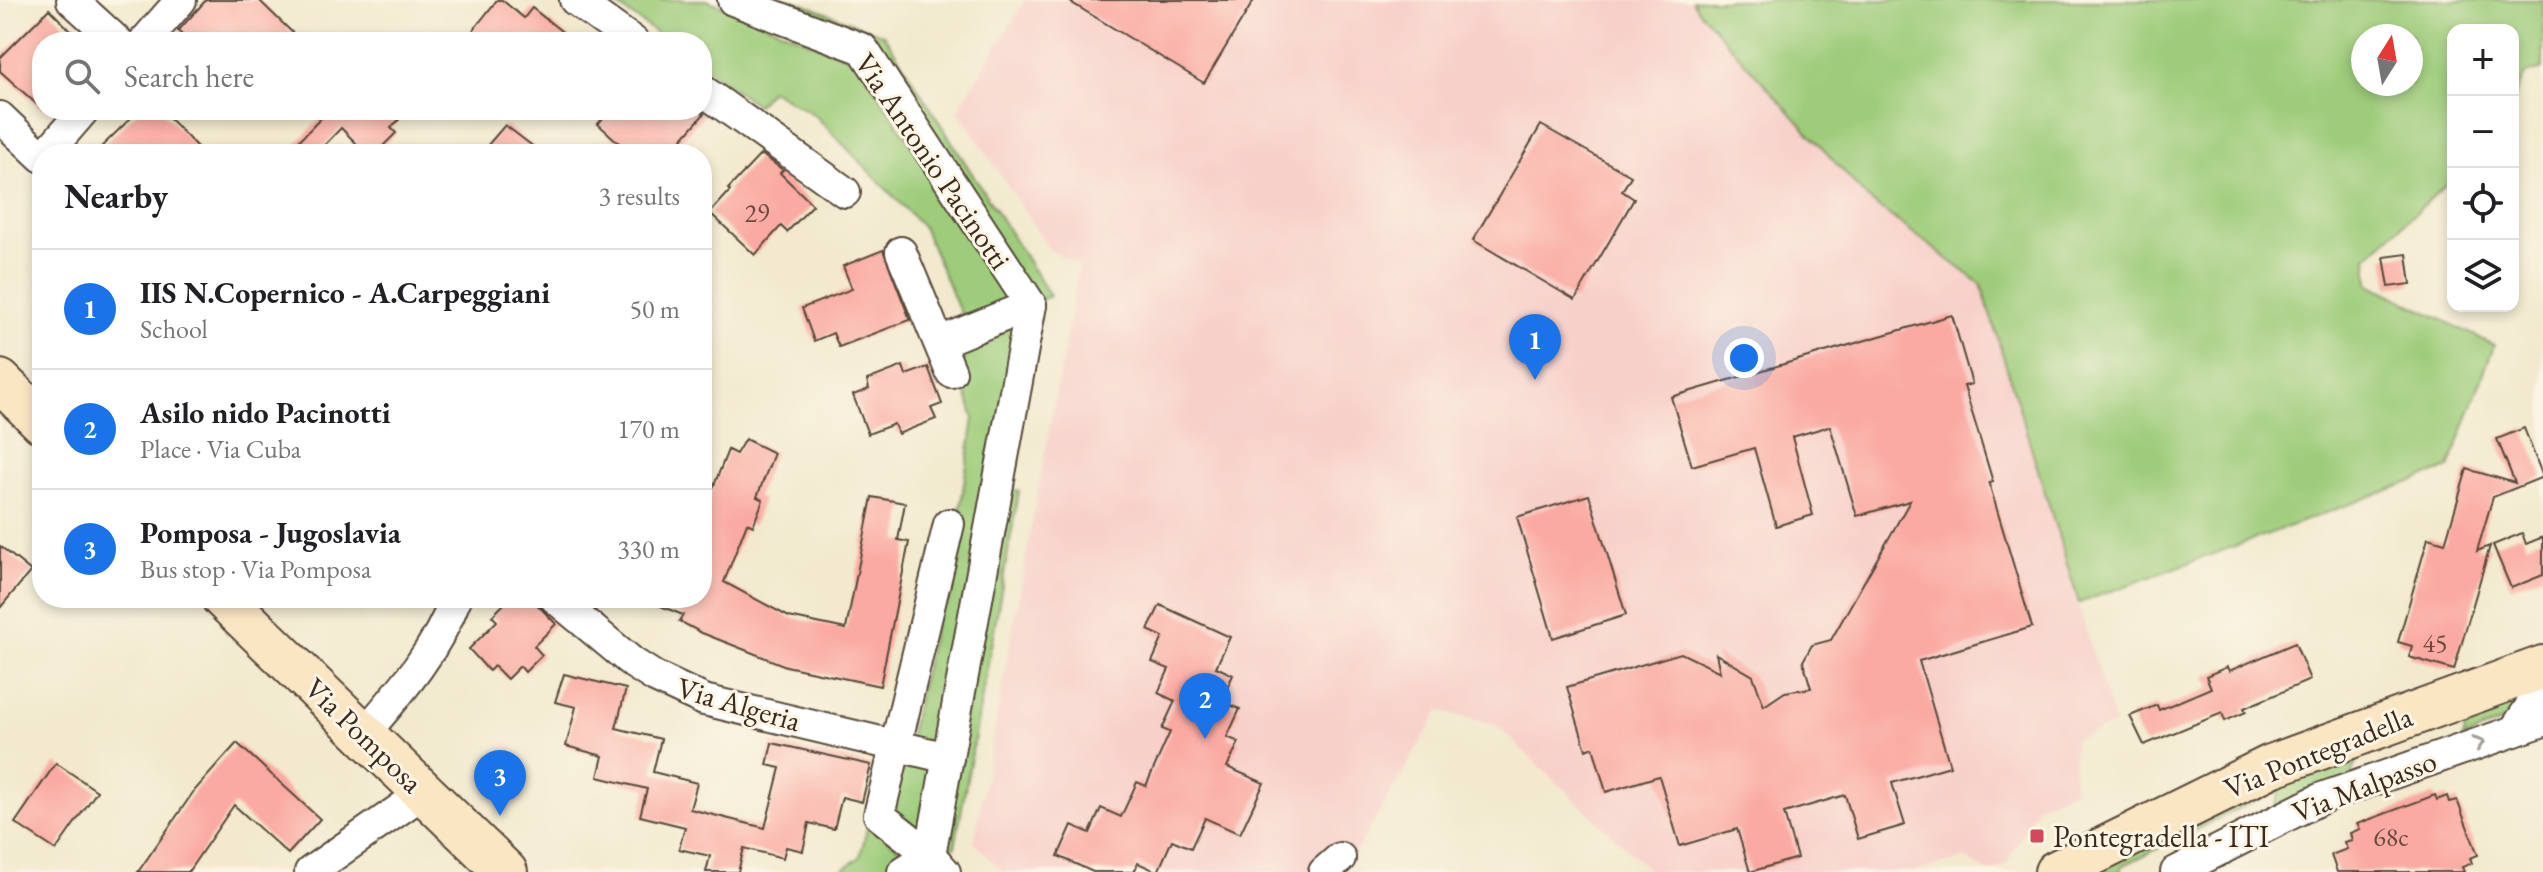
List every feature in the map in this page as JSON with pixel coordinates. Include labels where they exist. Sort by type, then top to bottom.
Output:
[{"type":"street","points":[[72,0],[107,32]]},
{"type":"street","points":[[153,32],[181,0]]},
{"type":"street","name":"Via Antonio Pacinotti","points":[[733,0],[863,49],[1031,305],[940,342]]},
{"type":"street","points":[[578,1],[620,32]]},
{"type":"street","points":[[712,97],[845,192]]},
{"type":"street","points":[[0,117],[32,145]]},
{"type":"street","points":[[54,144],[75,120]]},
{"type":"street","points":[[901,252],[951,372]]},
{"type":"street","points":[[938,864],[948,758],[1031,305]]},
{"type":"street","points":[[0,381],[32,412]]},
{"type":"street","points":[[938,864],[879,815],[949,524]]},
{"type":"street","points":[[941,557],[983,566]]},
{"type":"street","name":"Via Pomposa","points":[[233,608],[506,872]]},
{"type":"street","points":[[363,735],[422,665],[452,608]]},
{"type":"street","name":"Via Algeria","points":[[566,608],[611,647],[655,677],[704,700],[948,758]]},
{"type":"street","points":[[2514,731],[2533,703],[2542,668]]},
{"type":"street","name":"Via Pontegradella","points":[[2056,872],[2271,766],[2542,668]]},
{"type":"street","name":"Via Malpasso","points":[[2176,872],[2322,798],[2543,721]]},
{"type":"street","points":[[310,872],[423,793]]},
{"type":"street","points":[[903,872],[938,864]]},
{"type":"shaded area","points":[[1025,0],[1692,0],[1868,199],[1981,284],[2115,725],[2074,739],[2074,790],[2038,805],[2005,866],[1989,872],[1964,858],[1915,872],[1651,872],[1496,725],[1439,711],[1344,872],[1003,872],[974,842],[1079,266],[1049,249],[958,110]]},
{"type":"green space","points":[[610,0],[707,0],[857,61],[1011,300],[964,321],[923,227],[815,115],[771,90],[757,105],[712,73],[712,32],[655,32]]},
{"type":"green space","points":[[751,0],[793,0],[884,35],[1050,296],[1035,302],[870,45]]},
{"type":"green space","points":[[1692,0],[2543,0],[2543,69],[2525,74],[2519,87],[2519,24],[2447,24],[2447,184],[2367,257],[2369,284],[2494,345],[2449,468],[2079,603],[1981,284],[1868,199]]},
{"type":"green space","points":[[1023,316],[943,747],[909,739],[959,517],[974,419],[953,348]]},
{"type":"green space","points":[[1003,489],[1019,491],[955,846],[946,853],[937,842]]},
{"type":"green space","points":[[2524,686],[2513,716],[2463,739],[2469,711],[2359,752],[2349,781],[2273,813],[2280,788],[2122,866],[2120,872],[2088,872],[2278,776]]},
{"type":"green space","points":[[905,758],[937,766],[924,836],[891,812]]},
{"type":"green space","points":[[868,824],[911,857],[886,872],[839,872],[860,857]]},
{"type":"building","points":[[206,0],[259,0],[292,32],[179,32]]},
{"type":"building","points":[[497,0],[502,0],[524,18],[532,8],[562,32],[472,32]]},
{"type":"building","points":[[1067,0],[1254,0],[1204,83]]},
{"type":"building","points":[[49,9],[72,32],[32,32],[32,100],[0,71],[0,58]]},
{"type":"building","points":[[129,120],[171,120],[194,144],[104,144]]},
{"type":"building","points":[[319,120],[399,120],[391,128],[396,133],[385,144],[357,144],[341,128],[326,144],[296,144]]},
{"type":"building","points":[[601,120],[699,120],[678,144],[620,144],[598,124]]},
{"type":"building","points":[[505,125],[530,144],[489,144]]},
{"type":"building","points":[[1541,125],[1631,176],[1622,191],[1634,199],[1575,300],[1473,240]]},
{"type":"building","points":[[761,154],[783,170],[780,173],[813,205],[787,232],[781,226],[755,255],[712,215],[712,211],[730,191],[728,189]]},
{"type":"building","points":[[883,250],[910,320],[839,347],[833,333],[814,341],[802,308],[852,289],[843,266]]},
{"type":"building","points":[[2407,254],[2411,284],[2389,287],[2384,257]]},
{"type":"building","points":[[1952,315],[1972,384],[1964,386],[2032,627],[1919,661],[1950,766],[1892,783],[1905,825],[1858,839],[1845,795],[1784,813],[1797,858],[1750,872],[1737,829],[1680,846],[1659,776],[1606,792],[1593,747],[1586,750],[1567,687],[1681,653],[1720,672],[1716,654],[1753,676],[1764,706],[1785,692],[1811,688],[1803,661],[1812,645],[1831,640],[1910,501],[1857,516],[1830,426],[1792,437],[1813,515],[1776,526],[1754,448],[1692,466],[1671,397]]},
{"type":"building","points":[[903,366],[906,375],[928,367],[942,404],[931,408],[936,419],[898,434],[894,424],[868,434],[853,395],[869,389],[867,380]]},
{"type":"building","points":[[2524,428],[2543,477],[2493,497],[2477,551],[2490,546],[2454,670],[2409,657],[2412,646],[2398,642],[2428,538],[2445,543],[2467,469],[2515,483],[2497,439]]},
{"type":"building","points":[[745,439],[774,453],[757,497],[763,500],[753,526],[747,523],[724,582],[789,617],[846,629],[872,497],[905,503],[898,540],[909,542],[880,686],[786,666],[702,633],[679,621],[683,615],[666,608],[712,608],[712,491],[728,450],[736,454]]},
{"type":"building","points":[[1589,495],[1626,615],[1553,638],[1517,517]]},
{"type":"building","points":[[2522,533],[2526,544],[2543,537],[2543,575],[2511,588],[2493,545]]},
{"type":"building","points":[[0,546],[31,571],[0,608]]},
{"type":"building","points":[[1160,605],[1230,637],[1216,667],[1233,675],[1221,701],[1240,709],[1227,737],[1239,742],[1227,767],[1264,783],[1240,834],[1205,818],[1191,848],[1172,840],[1158,872],[1138,863],[1134,872],[1093,872],[1058,856],[1072,825],[1090,833],[1101,808],[1121,817],[1137,782],[1146,786],[1170,732],[1162,729],[1175,701],[1158,693],[1169,669],[1152,662],[1163,637],[1148,630]]},
{"type":"building","points":[[500,608],[541,608],[556,624],[534,646],[542,655],[525,672],[520,666],[507,679],[494,666],[489,671],[469,649],[497,621],[492,616]]},
{"type":"building","points":[[2295,643],[2310,680],[2244,708],[2246,712],[2225,721],[2222,713],[2144,745],[2130,716],[2157,705],[2159,710],[2211,688],[2206,676],[2227,667],[2229,671]]},
{"type":"building","points":[[564,674],[626,689],[616,728],[661,739],[653,772],[697,783],[690,809],[765,828],[780,768],[767,765],[772,743],[871,765],[862,802],[842,797],[834,829],[809,823],[803,851],[786,847],[783,858],[744,848],[738,872],[706,872],[710,856],[679,849],[685,827],[640,816],[647,789],[598,777],[603,756],[566,746],[576,707],[555,702]]},
{"type":"building","points":[[237,743],[320,819],[288,854],[234,805],[188,872],[138,872],[194,791]]},
{"type":"building","points":[[56,763],[97,791],[56,850],[15,823]]},
{"type":"building","points":[[2435,795],[2437,800],[2447,796],[2449,802],[2457,800],[2478,855],[2470,858],[2472,863],[2462,867],[2464,872],[2337,872],[2331,855],[2347,849],[2344,842],[2352,840],[2350,833],[2360,829],[2357,824]]},
{"type":"place","name":"IIS N.Copernico - A.Carpeggiani","points":[[1535,380]]},
{"type":"place","name":"Asilo nido Pacinotti","points":[[1205,739]]},
{"type":"place","name":"Pomposa - Jugoslavia","points":[[500,816]]},
{"type":"place","name":"Pontegradella - ITI","points":[[2037,836]]}]
